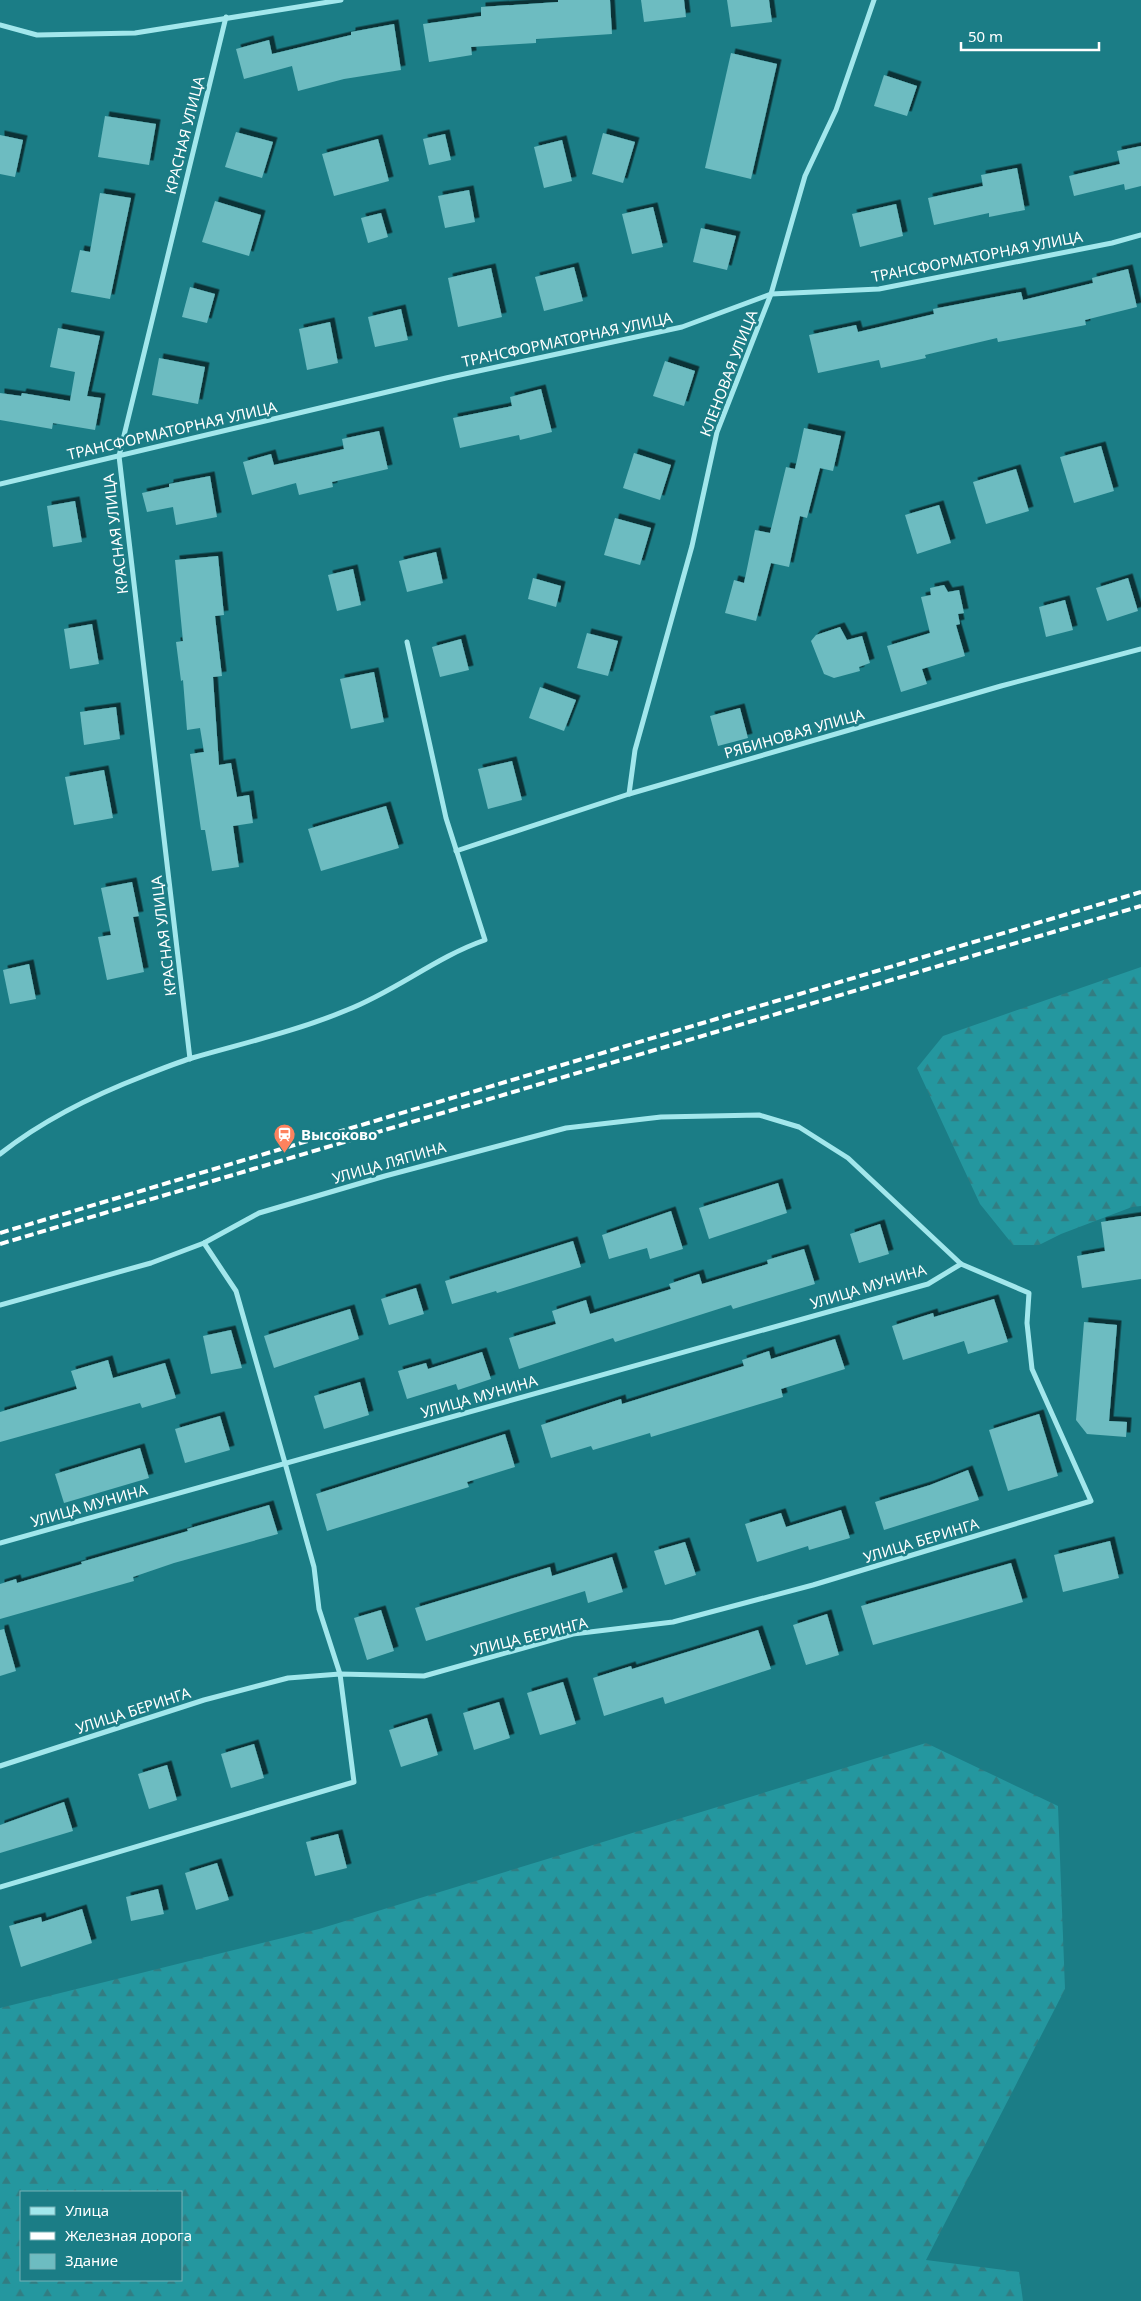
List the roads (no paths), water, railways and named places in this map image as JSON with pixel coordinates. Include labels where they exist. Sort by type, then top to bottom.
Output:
[{"type":"street","points":[[0,25],[37,34],[134,33],[341,0]]},
{"type":"street","name":"КЛЕНОВАЯ УЛИЦА","points":[[629,794],[635,750],[692,546],[717,432],[772,294],[805,176],[836,110],[874,0]]},
{"type":"street","name":"КРАСНАЯ УЛИЦА","points":[[190,1059],[119,456],[226,17]]},
{"type":"street","name":"ТРАНСФОРМАТОРНАЯ УЛИЦА","points":[[0,484],[446,378],[682,327],[772,294],[879,289],[1141,235]]},
{"type":"street","points":[[0,1154],[24,1134],[98,1094],[190,1059],[277,1035],[348,1010],[402,983],[458,949],[485,940],[446,818],[407,642]]},
{"type":"street","name":"РЯБИНОВАЯ УЛИЦА","points":[[456,851],[629,794],[1001,686],[1141,649]]},
{"type":"street","name":"УЛИЦА ЛЯПИНА","points":[[0,1305],[151,1264],[204,1243],[259,1213],[384,1176],[566,1128],[662,1117],[759,1115],[799,1127],[848,1158],[961,1264]]},
{"type":"street","points":[[0,1887],[354,1782],[340,1674],[319,1610],[314,1567],[236,1291],[204,1243]]},
{"type":"street","name":"УЛИЦА МУНИНА","points":[[0,1543],[928,1284],[961,1264]]},
{"type":"street","name":"УЛИЦА БЕРИНГА","points":[[0,1766],[204,1700],[288,1678],[340,1674],[424,1676],[573,1634],[673,1622],[813,1585],[1091,1501],[1032,1369],[1027,1323],[1029,1293],[961,1264]]},
{"type":"railway","points":[[0,1233],[1141,892]]},
{"type":"railway","points":[[0,1244],[1141,906]]},
{"type":"place","name":"Высоково","points":[[285,1153]]}]
